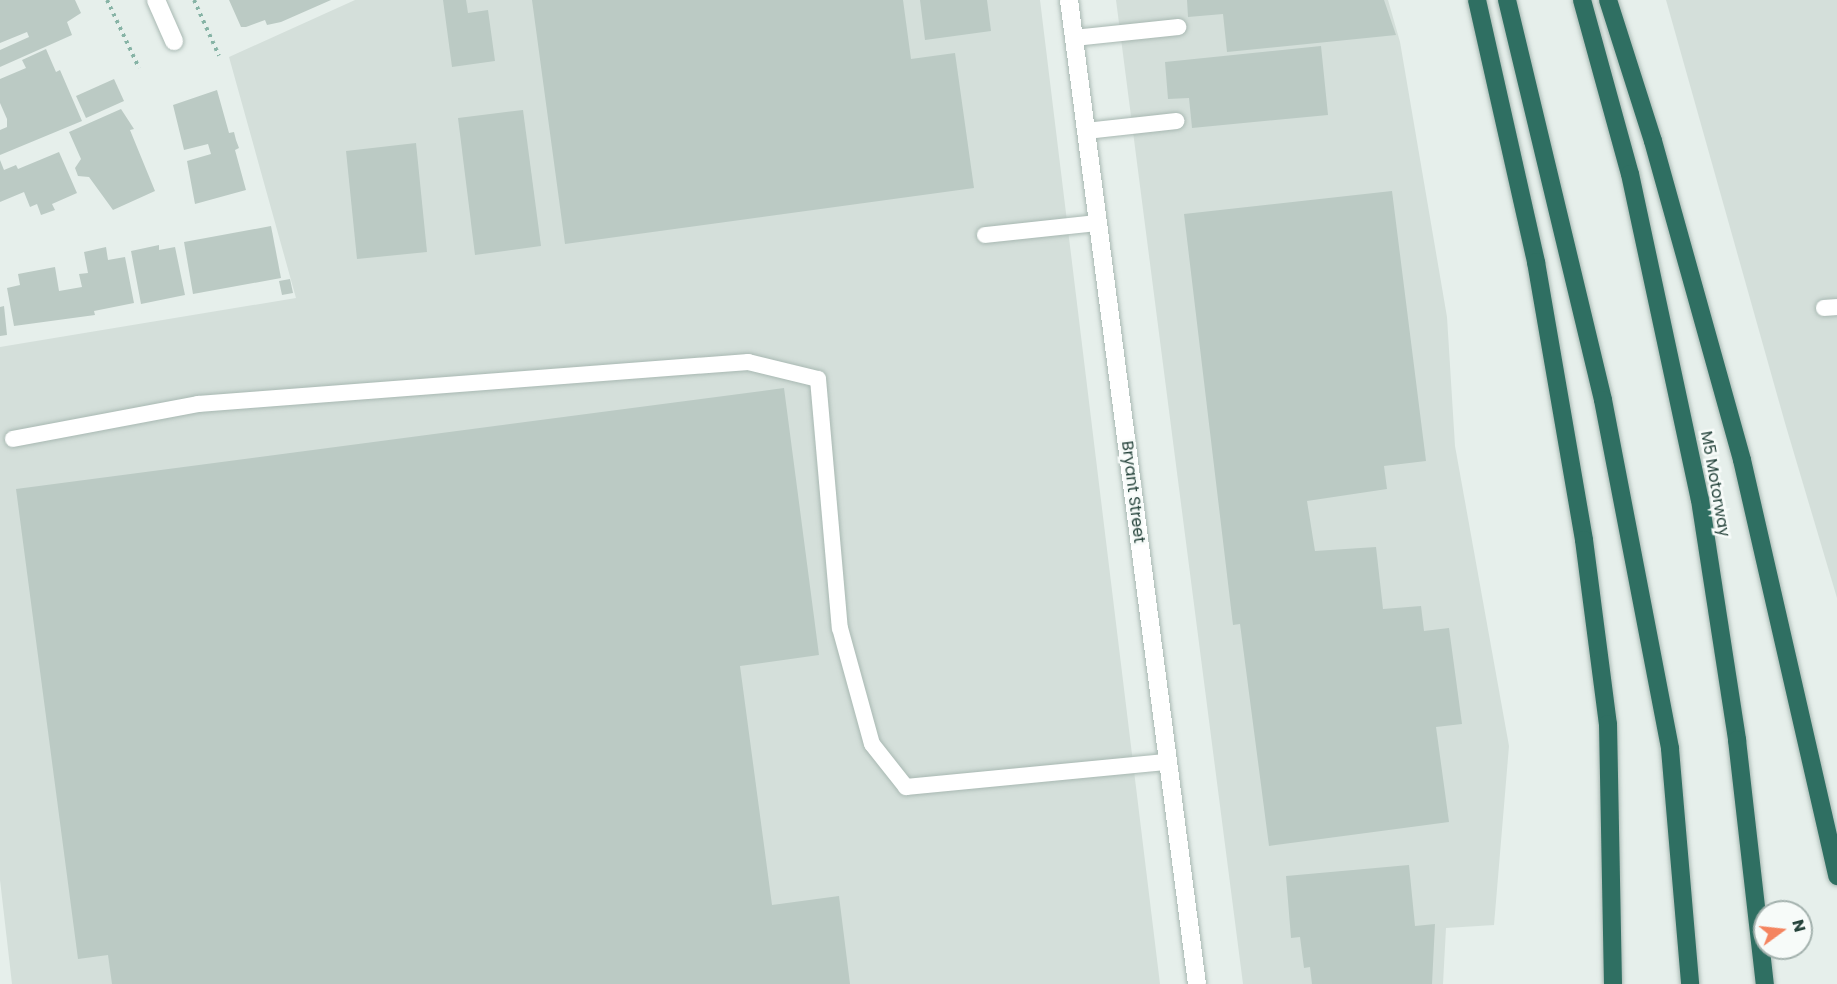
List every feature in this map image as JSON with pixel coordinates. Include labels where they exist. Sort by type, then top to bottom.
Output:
[{"type":"highway","points":[[1477,0],[1536,262],[1584,540],[1608,724],[1613,984]]},
{"type":"highway","points":[[1507,0],[1603,400],[1670,749],[1690,984]]},
{"type":"highway","name":"M5 Motorway","points":[[1582,0],[1630,174],[1697,489],[1737,740],[1765,984]]},
{"type":"highway","points":[[1608,0],[1653,141],[1742,460],[1837,876]]},
{"type":"street","points":[[156,0],[174,41]]},
{"type":"street","name":"Bryant Street","points":[[1069,0],[1197,984]]},
{"type":"lane","points":[[1074,39],[1178,27]]},
{"type":"lane","points":[[1086,131],[1176,121]]},
{"type":"lane","points":[[985,235],[1098,223]]},
{"type":"lane","points":[[14,439],[198,404],[748,362],[818,379],[840,628],[872,744],[906,787],[1168,762]]},
{"type":"path","points":[[107,0],[138,68]]},
{"type":"path","points":[[194,0],[219,56]]},
{"type":"shaded area","points":[[355,0],[1040,0],[1160,984],[12,984],[0,880],[0,347],[296,298],[229,57]]},
{"type":"shaded area","points":[[1116,0],[1388,0],[1400,42],[1447,317],[1455,446],[1509,746],[1494,925],[1446,928],[1443,984],[1243,984]]},
{"type":"shaded area","points":[[1666,0],[1837,0],[1837,598],[1785,423]]},
{"type":"building","points":[[0,0],[75,0],[81,13],[67,22],[72,35],[0,67],[0,50],[29,37],[27,32],[0,43]]},
{"type":"building","points":[[229,0],[331,0],[281,22],[267,25],[265,20],[241,27]]},
{"type":"building","points":[[443,0],[466,0],[468,13],[488,10],[495,61],[452,67]]},
{"type":"building","points":[[532,0],[903,0],[911,59],[955,53],[974,188],[565,244]]},
{"type":"building","points":[[920,0],[987,0],[991,31],[925,40]]},
{"type":"building","points":[[1187,0],[1384,0],[1396,35],[1227,52],[1223,14],[1188,17]]},
{"type":"building","points":[[1321,46],[1328,115],[1192,128],[1189,98],[1168,99],[1165,62]]},
{"type":"building","points":[[46,49],[56,72],[60,70],[82,121],[0,155],[0,130],[7,127],[7,119],[0,103],[0,79],[26,68],[22,60]]},
{"type":"building","points":[[114,79],[124,101],[86,118],[76,96]]},
{"type":"building","points":[[217,90],[229,133],[234,132],[239,148],[235,150],[246,190],[195,204],[187,161],[211,154],[208,144],[184,150],[173,105]]},
{"type":"building","points":[[121,109],[134,129],[130,130],[155,191],[113,210],[89,177],[78,176],[75,168],[81,159],[69,132]]},
{"type":"building","points":[[523,110],[541,246],[475,255],[458,118]]},
{"type":"building","points":[[416,143],[427,252],[357,259],[346,151]]},
{"type":"building","points":[[59,152],[77,193],[52,204],[55,210],[41,215],[37,204],[30,207],[24,192],[0,202],[0,160],[4,170],[16,165],[18,169]]},
{"type":"building","points":[[1392,191],[1426,461],[1384,466],[1387,489],[1307,501],[1315,551],[1376,547],[1383,609],[1421,606],[1424,631],[1449,628],[1462,724],[1436,727],[1449,822],[1269,846],[1240,624],[1233,625],[1184,214]]},
{"type":"building","points":[[271,226],[281,278],[193,294],[184,242]]},
{"type":"building","points":[[159,245],[159,250],[175,247],[185,295],[141,304],[131,251]]},
{"type":"building","points":[[106,247],[108,260],[125,257],[134,303],[94,311],[95,315],[14,326],[7,288],[20,285],[18,274],[55,267],[59,291],[82,287],[79,274],[88,273],[84,252]]},
{"type":"building","points":[[290,279],[293,293],[282,295],[279,281]]},
{"type":"building","points":[[4,306],[7,335],[0,336],[0,307]]},
{"type":"building","points":[[784,388],[819,655],[740,666],[772,905],[839,896],[850,984],[112,984],[108,955],[78,959],[16,489]]},
{"type":"building","points":[[1409,865],[1415,926],[1435,924],[1432,984],[1312,984],[1310,967],[1304,968],[1300,937],[1291,938],[1286,876]]}]
